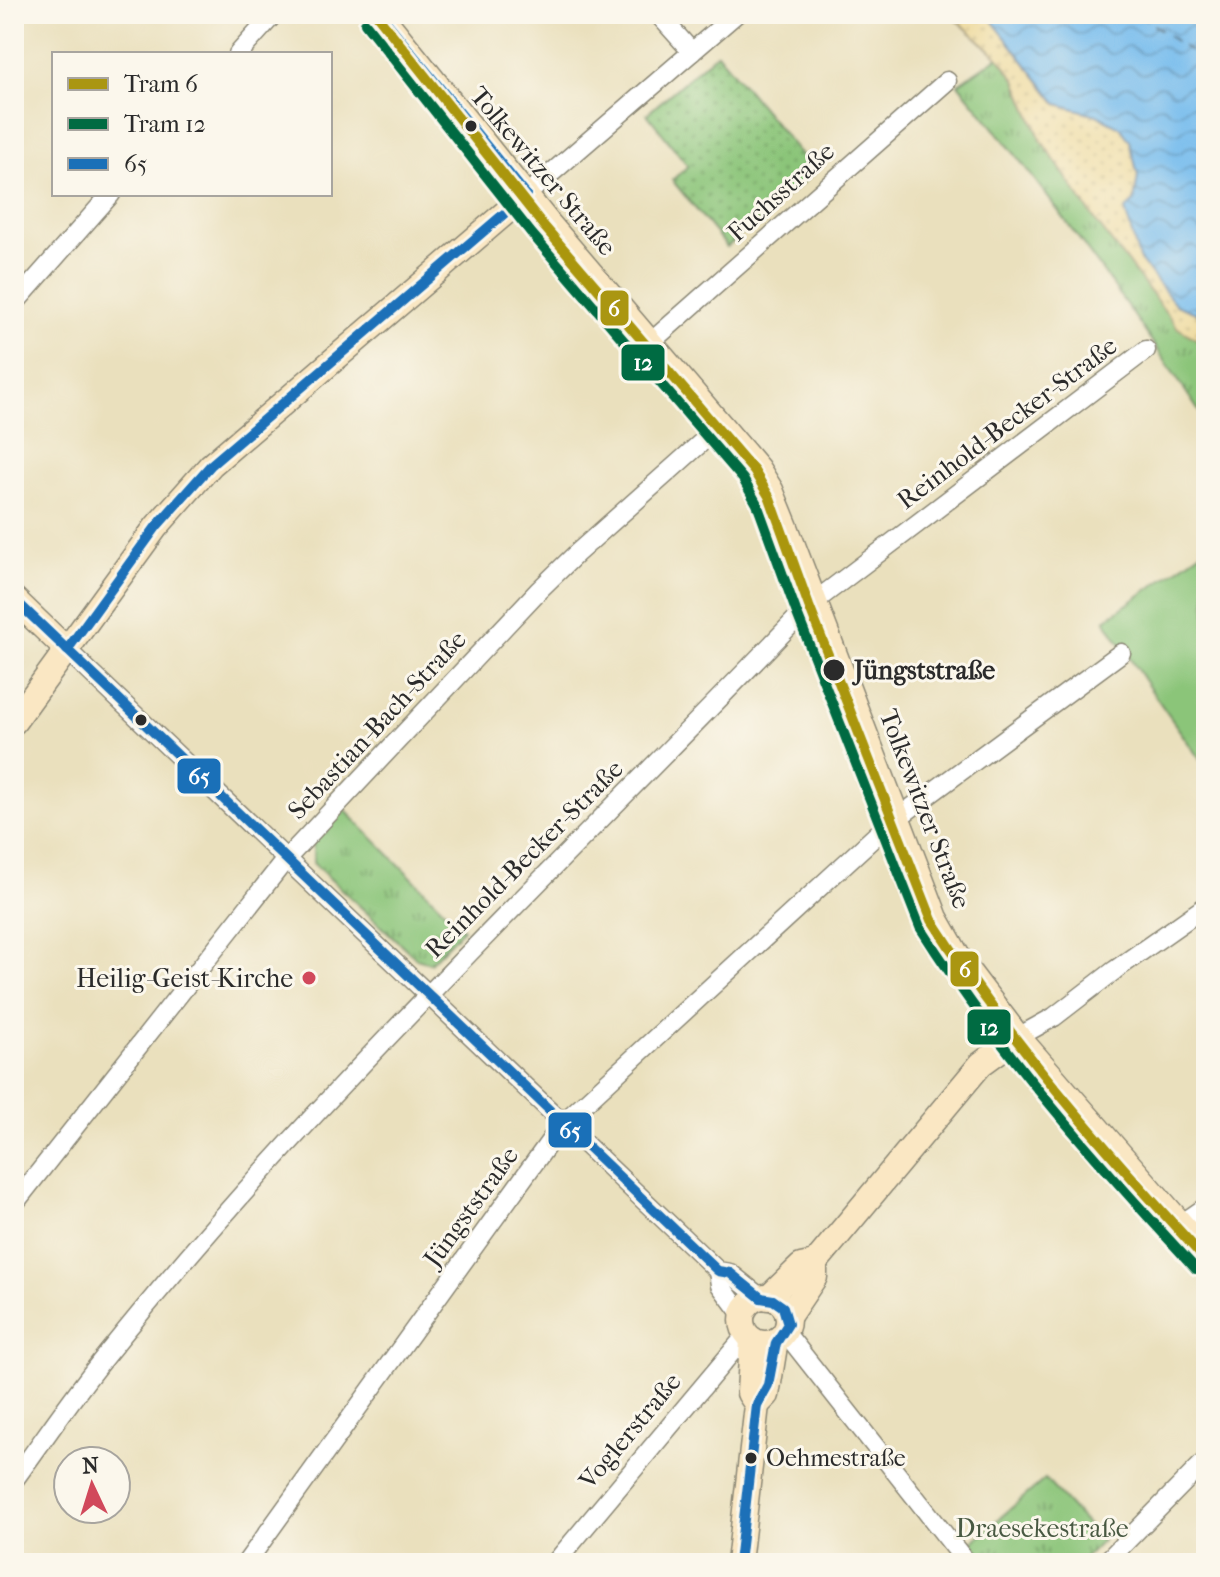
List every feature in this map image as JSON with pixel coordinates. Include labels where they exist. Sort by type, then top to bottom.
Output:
[{"type":"main road","name":"Tolkewitzer Straße","points":[[380,14],[526,195],[651,342],[713,432],[758,469],[771,490],[806,609],[898,818],[936,918],[961,962],[1018,1037],[1206,1253]]},
{"type":"main road","points":[[14,722],[156,527],[211,465],[526,195]]},
{"type":"main road","points":[[14,599],[67,650]]},
{"type":"main road","points":[[765,1330],[748,1305],[764,1298],[801,1266],[815,1263],[981,1064],[1018,1037]]},
{"type":"main road","points":[[765,1330],[815,1277],[815,1263]]},
{"type":"main road","points":[[739,1563],[757,1405],[767,1395],[765,1330],[781,1303],[764,1298]]},
{"type":"street","points":[[240,52],[274,14]]},
{"type":"street","points":[[658,14],[692,52]]},
{"type":"street","points":[[526,195],[736,14]]},
{"type":"street","name":"Fuchsstraße","points":[[651,342],[947,81]]},
{"type":"street","points":[[14,304],[109,196]]},
{"type":"street","name":"Reinhold-Becker-Straße","points":[[14,1480],[106,1355],[224,1216],[428,994],[806,609],[1146,350]]},
{"type":"street","name":"Sebastian-Bach-Straße","points":[[14,1204],[286,859],[557,572],[713,432]]},
{"type":"street","points":[[67,650],[718,1271],[730,1273],[764,1298]]},
{"type":"street","name":"Jüngststraße","points":[[246,1563],[563,1123],[898,818],[1121,653]]},
{"type":"street","points":[[1018,1037],[1054,1017],[1206,906]]},
{"type":"street","points":[[1180,1225],[1206,1207]]},
{"type":"street","points":[[718,1271],[720,1285],[765,1330],[967,1563]]},
{"type":"street","name":"Voglerstraße","points":[[555,1563],[695,1394],[765,1330]]},
{"type":"street","points":[[1105,1563],[1206,1460]]},
{"type":"green space","points":[[717,53],[815,172],[727,247],[672,180],[688,166],[647,114]]},
{"type":"green space","points":[[998,57],[1016,80],[1041,140],[1097,223],[1178,327],[1206,345],[1206,422],[1087,249],[958,84]]},
{"type":"green space","points":[[1206,549],[1206,768],[1105,620]]},
{"type":"green space","points":[[343,808],[463,929],[430,963],[417,959],[313,863],[313,841]]},
{"type":"green space","name":"Draesekestraße","points":[[1045,1479],[1102,1541],[1080,1563],[988,1563],[972,1542]]},
{"type":"sand","points":[[950,14],[987,14],[1057,104],[1097,115],[1120,127],[1130,141],[1138,176],[1134,202],[1176,305],[1206,317],[1206,345],[1178,328],[1097,223],[1041,140],[1016,80],[998,57]]},
{"type":"water","points":[[987,14],[1206,14],[1206,317],[1176,305],[1139,259],[1125,210],[1134,202],[1138,176],[1130,141],[1120,127],[1097,115],[1058,104]]},
{"type":"ferry route","points":[[1139,14],[1206,66]]},
{"type":"tram line","name":"6","points":[[376,14],[543,225],[754,471],[770,498],[932,920],[1027,1054],[1206,1260]]},
{"type":"tram line","name":"12","points":[[365,23],[532,234],[743,479],[757,504],[920,927],[1016,1062],[1122,1188],[1196,1269]]},
{"type":"transit line","name":"65","points":[[380,14],[526,195]]},
{"type":"transit line","name":"65","points":[[67,650],[156,527],[211,465],[526,195]]},
{"type":"transit line","name":"65","points":[[14,599],[718,1271],[730,1273],[761,1298]]},
{"type":"transit line","name":"65","points":[[739,1563],[757,1405],[768,1385],[776,1343],[788,1324],[783,1307],[773,1300],[761,1298]]},
{"type":"place","name":"Jüngststraße","points":[[834,670]]},
{"type":"place","name":"Heilig-Geist-Kirche","points":[[309,978]]},
{"type":"place","name":"Oehmestraße","points":[[751,1458]]}]
